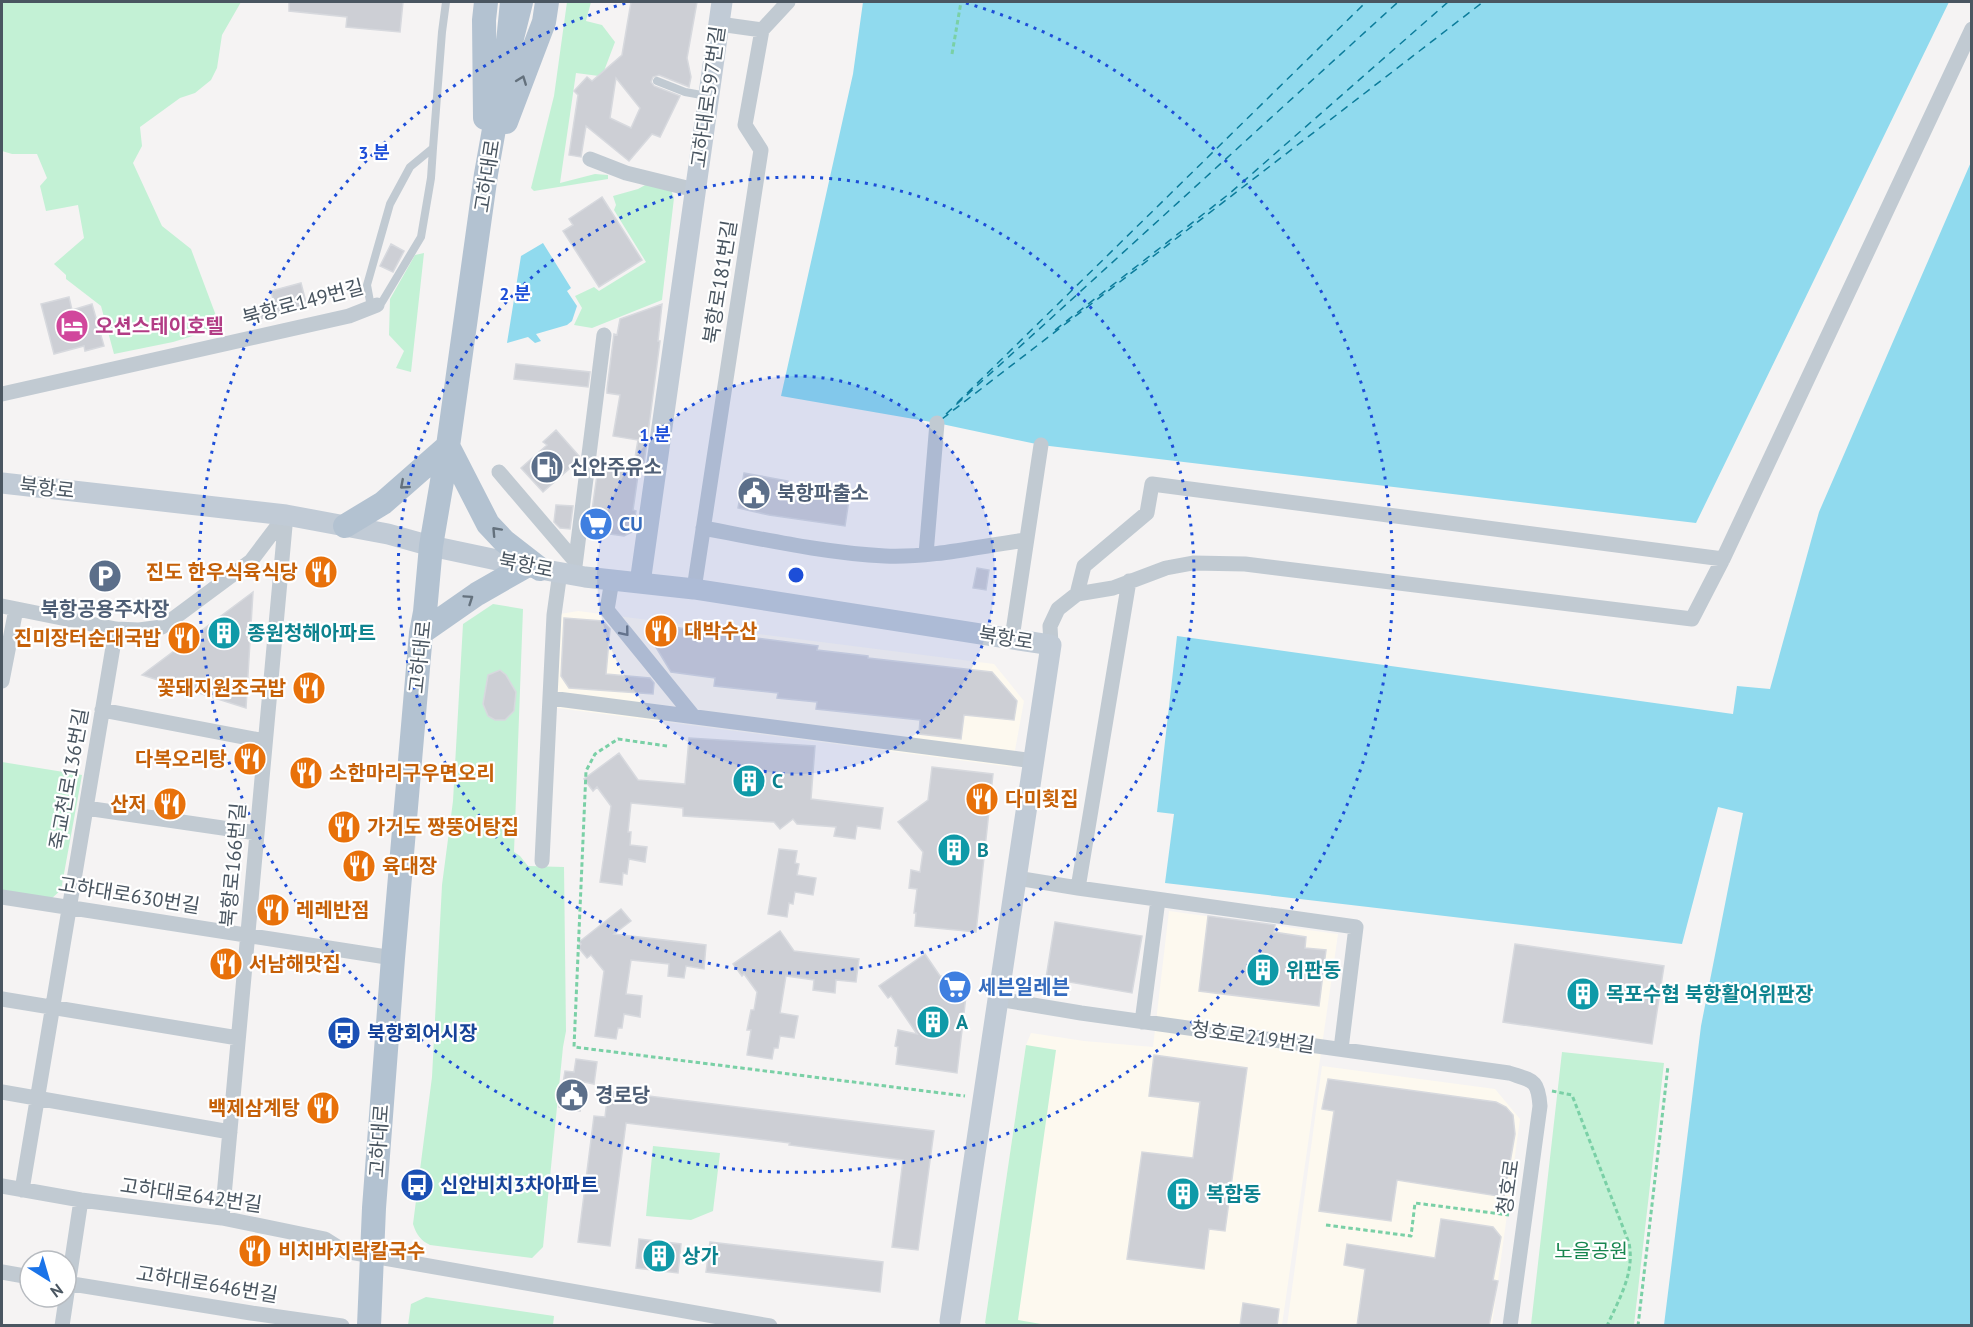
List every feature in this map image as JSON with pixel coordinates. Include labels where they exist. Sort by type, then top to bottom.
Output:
[{"type":"main road","points":[[486,2],[484,20],[486,174]]},
{"type":"main road","name":"고하대로","points":[[506,63],[512,2]]},
{"type":"main road","name":"고하대로","points":[[369,1326],[371,1256],[393,958],[421,633],[431,546],[448,446],[486,174],[506,63],[521,2]]},
{"type":"main road","points":[[486,174],[544,22],[547,2]]},
{"type":"main road","points":[[345,526],[383,503],[448,446],[488,524],[504,541],[555,569]]},
{"type":"main road","points":[[421,633],[477,594],[555,569]]},
{"type":"street","name":"고하대로597번길","points":[[590,159],[626,172],[695,190],[722,2]]},
{"type":"street","points":[[719,24],[762,30],[788,2]]},
{"type":"street","points":[[948,1324],[1051,645],[1050,626],[1058,609],[1077,594],[1113,588],[1166,568],[1193,562],[1245,564],[1692,619],[1723,559],[1971,29]]},
{"type":"street","name":"북항로181번길","points":[[694,589],[761,150],[745,125],[762,30]]},
{"type":"street","points":[[640,583],[695,190]]},
{"type":"street","name":"북항로149번길","points":[[2,394],[349,316],[374,306]]},
{"type":"street","points":[[542,861],[555,569],[604,335]]},
{"type":"street","points":[[926,554],[937,423]]},
{"type":"street","points":[[1012,638],[1041,445]]},
{"type":"street","points":[[499,472],[555,569]]},
{"type":"street","name":"북항로","points":[[2,483],[286,515],[431,546],[612,580],[694,589],[1051,645]]},
{"type":"street","points":[[1077,594],[1084,566],[1147,513],[1152,484],[1723,559]]},
{"type":"street","points":[[2,681],[9,607],[116,629],[139,630],[162,627],[251,561],[286,515]]},
{"type":"street","name":"북항로166번길","points":[[222,1218],[286,515]]},
{"type":"street","points":[[703,528],[813,548],[886,556],[926,554],[1026,540]]},
{"type":"street","points":[[612,580],[607,610],[694,717]]},
{"type":"street","points":[[1078,888],[1129,581]]},
{"type":"street","name":"죽교천로136번길","points":[[21,1190],[116,629]]},
{"type":"street","points":[[550,698],[1034,761]]},
{"type":"street","points":[[102,710],[265,741]]},
{"type":"street","points":[[86,808],[257,833]]},
{"type":"street","points":[[1016,878],[1356,927],[1341,1049]]},
{"type":"street","name":"고하대로630번길","points":[[2,897],[393,958]]},
{"type":"street","points":[[1142,1022],[1158,900]]},
{"type":"street","points":[[2,999],[238,1038]]},
{"type":"street","name":"청호로219번길","points":[[998,999],[1142,1022],[1509,1073],[1533,1081],[1538,1088]]},
{"type":"street","name":"청호로","points":[[1510,1326],[1540,1106],[1538,1088]]},
{"type":"street","points":[[2,1092],[230,1132]]},
{"type":"street","name":"고하대로642번길","points":[[2,1186],[81,1200],[222,1218],[325,1239],[344,1251],[371,1256]]},
{"type":"street","points":[[73,1249],[81,1200]]},
{"type":"street","points":[[371,1256],[770,1326]]},
{"type":"street","points":[[2,1272],[18,1275]]},
{"type":"street","name":"고하대로646번길","points":[[78,1285],[251,1319],[342,1326]]},
{"type":"street","points":[[62,1326],[64,1309]]},
{"type":"lane","name":"북항로149번길","points":[[374,306],[382,302],[421,237],[431,178],[446,2]]},
{"type":"lane","points":[[657,81],[685,92],[708,96]]},
{"type":"lane","points":[[374,306],[367,285],[390,204],[410,167],[433,148]]},
{"type":"path","points":[[952,54],[961,2]]},
{"type":"path","points":[[667,746],[618,739],[596,754],[586,771],[574,1047],[983,1099]]},
{"type":"path","points":[[1638,1326],[1668,1066]]},
{"type":"path","points":[[1538,1088],[1572,1095],[1629,1244],[1631,1253],[1629,1274],[1607,1326]]},
{"type":"path","points":[[1326,1225],[1411,1236],[1415,1203],[1525,1217]]},
{"type":"shaded area","points":[[578,611],[994,664],[1024,701],[1012,767],[557,708],[560,614]]},
{"type":"shaded area","points":[[1169,911],[1338,934],[1282,1325],[987,1326],[985,1323],[1026,1045],[1031,1033],[1084,1041],[1153,1047]]},
{"type":"shaded area","points":[[1322,1066],[1495,1089],[1520,1119],[1492,1325],[1287,1326]]},
{"type":"green space","points":[[2,2],[241,2],[222,35],[217,68],[211,80],[195,93],[180,98],[140,127],[142,146],[133,163],[162,226],[191,249],[217,320],[212,330],[173,342],[114,354],[101,306],[66,279],[66,275],[54,264],[84,238],[78,205],[46,211],[40,186],[47,178],[37,154],[12,154],[2,151]]},
{"type":"green space","points":[[567,2],[591,2],[586,21],[602,25],[615,42],[604,71],[599,76],[576,73],[560,183],[595,174],[608,175],[608,179],[534,191],[531,188],[554,96]]},
{"type":"green space","points":[[647,184],[671,190],[674,198],[662,300],[592,328],[574,325],[582,308],[575,296],[594,287],[599,291],[646,262],[614,210],[616,205],[613,196]]},
{"type":"green space","points":[[424,253],[411,372],[396,368],[404,351],[389,335],[390,299],[415,255]]},
{"type":"green space","points":[[493,604],[523,609],[514,852],[528,866],[564,867],[566,1031],[543,1247],[532,1258],[430,1245],[419,1237],[413,1224],[432,1077],[442,885],[453,801],[463,624]]},
{"type":"green space","points":[[2,762],[82,775],[61,890],[51,899],[2,891]]},
{"type":"green space","points":[[1026,1045],[1056,1050],[1018,1320],[1041,1325],[987,1325],[985,1323]]},
{"type":"green space","name":"노을공원","points":[[1562,1052],[1664,1063],[1634,1325],[1531,1325]]},
{"type":"green space","points":[[653,1146],[720,1153],[713,1211],[691,1220],[646,1216]]},
{"type":"green space","points":[[426,1297],[554,1316],[553,1325],[408,1325],[411,1304]]},
{"type":"water","points":[[863,2],[1949,2],[1696,523],[1041,445],[937,423],[781,396],[853,74]]},
{"type":"water","points":[[1971,162],[1971,1325],[1664,1325],[1701,1026],[1743,813],[1718,807],[1682,944],[1165,883],[1174,814],[1157,812],[1177,636],[1733,714],[1737,686],[1770,689],[1819,512]]},
{"type":"water","points":[[543,243],[571,288],[567,291],[577,306],[572,321],[567,325],[536,334],[541,341],[535,343],[528,337],[507,343],[521,256]]},
{"type":"building","points":[[289,2],[403,2],[400,32],[346,27],[347,17],[289,11]]},
{"type":"building","points":[[631,2],[697,2],[687,58],[691,77],[689,87],[659,75],[653,77],[651,82],[654,86],[680,96],[660,137],[652,134],[629,161],[586,126],[581,157],[569,155],[578,95],[574,91],[587,77],[592,81],[622,55]],"holes":[[[616,78],[640,108],[631,128],[610,118]]]},
{"type":"building","points":[[602,197],[642,260],[599,287],[563,231],[573,225],[569,219]]},
{"type":"building","points":[[391,244],[404,251],[393,272],[380,266]]},
{"type":"building","points":[[301,283],[307,306],[259,319],[256,306],[273,299],[271,291]]},
{"type":"building","points":[[69,297],[72,310],[92,304],[104,346],[85,351],[84,346],[54,354],[41,304]]},
{"type":"building","points":[[662,304],[658,341],[660,341],[644,464],[634,463],[638,440],[613,436],[620,395],[607,393],[614,334],[617,335],[620,319]]},
{"type":"building","points":[[516,364],[590,372],[588,387],[514,379]]},
{"type":"building","points":[[556,430],[579,456],[578,461],[543,492],[521,468],[547,445],[543,442]]},
{"type":"building","points":[[599,461],[639,468],[632,532],[624,536],[589,531]]},
{"type":"building","points":[[744,473],[788,481],[785,499],[810,502],[812,488],[850,493],[845,526],[738,508]]},
{"type":"building","points":[[556,505],[573,506],[570,529],[560,528],[554,522]]},
{"type":"building","points":[[977,568],[989,570],[986,590],[973,588]]},
{"type":"building","name":"종원청해아파트","points":[[253,592],[246,708],[142,675]]},
{"type":"building","points":[[564,618],[603,621],[610,629],[606,674],[650,678],[654,683],[653,694],[569,688],[561,676]]},
{"type":"building","points":[[657,625],[818,646],[817,650],[868,656],[868,658],[992,672],[1017,701],[1014,720],[964,715],[961,739],[919,734],[920,720],[816,709],[817,702],[777,698],[778,693],[714,686],[715,678],[671,672],[654,644]]},
{"type":"building","points":[[500,670],[506,675],[516,692],[514,711],[505,720],[495,720],[488,716],[483,704],[488,675]]},
{"type":"building","points":[[689,738],[815,746],[811,799],[883,808],[880,829],[857,826],[855,839],[834,836],[836,827],[797,824],[793,819],[780,829],[774,822],[683,816],[683,808],[631,803],[628,832],[631,832],[630,845],[647,847],[645,862],[629,859],[627,874],[623,873],[622,885],[600,882],[611,806],[597,787],[593,791],[584,779],[619,753],[638,780],[685,784]]},
{"type":"building","name":"B","points":[[932,767],[993,774],[976,932],[915,926],[917,889],[909,888],[911,870],[920,872],[923,852],[898,822],[928,800]]},
{"type":"building","points":[[779,849],[797,851],[795,863],[799,864],[797,875],[816,878],[813,895],[795,892],[793,904],[789,903],[787,917],[768,914]]},
{"type":"building","points":[[621,909],[631,921],[614,934],[706,945],[704,969],[686,966],[684,978],[668,976],[669,964],[631,960],[626,994],[642,996],[640,1017],[624,1014],[622,1028],[618,1028],[616,1039],[595,1036],[604,971],[591,955],[587,958],[578,947],[581,944],[579,942]]},
{"type":"building","name":"위판동","points":[[1208,916],[1275,925],[1274,932],[1306,937],[1305,948],[1326,950],[1319,1006],[1199,991]]},
{"type":"building","points":[[1055,922],[1142,936],[1132,993],[1046,978]]},
{"type":"building","points":[[780,931],[794,951],[859,959],[856,982],[836,980],[835,993],[813,990],[814,980],[786,976],[780,1013],[798,1016],[794,1038],[780,1036],[778,1048],[774,1048],[772,1059],[747,1055],[751,1030],[747,1030],[757,992],[744,974],[742,976],[733,964]]},
{"type":"building","name":"목포수협 북항활어위판장","points":[[1515,944],[1664,966],[1652,1044],[1503,1022]]},
{"type":"building","name":"A","points":[[925,954],[940,976],[968,979],[957,1073],[896,1064],[898,1047],[895,1046],[898,1030],[917,1034],[891,996],[888,998],[879,986]]},
{"type":"building","name":"복합동","points":[[1154,1055],[1247,1068],[1225,1231],[1209,1229],[1204,1269],[1127,1259],[1142,1152],[1193,1158],[1200,1102],[1149,1096]]},
{"type":"building","name":"경로당","points":[[576,1059],[597,1062],[594,1084],[584,1082],[580,1111],[559,1107],[565,1071],[574,1072]]},
{"type":"building","points":[[1328,1079],[1496,1102],[1506,1107],[1513,1115],[1515,1134],[1504,1197],[1397,1180],[1391,1221],[1319,1211],[1334,1111],[1322,1109]]},
{"type":"building","points":[[608,1091],[934,1131],[918,1250],[892,1247],[903,1160],[789,1145],[790,1143],[626,1123],[610,1246],[578,1242],[594,1116],[605,1117]]},
{"type":"building","points":[[1441,1219],[1493,1227],[1501,1237],[1493,1280],[1498,1281],[1489,1326],[1357,1326],[1365,1269],[1344,1265],[1347,1244],[1435,1258]]},
{"type":"building","name":"상가","points":[[639,1239],[681,1244],[678,1273],[636,1268]]},
{"type":"building","points":[[710,1242],[883,1262],[880,1292],[706,1272]]},
{"type":"building","points":[[1243,1303],[1279,1309],[1277,1326],[1240,1326]]},
{"type":"ferry route","points":[[957,403],[1366,2]]},
{"type":"ferry route","points":[[946,414],[1398,2]]},
{"type":"ferry route","points":[[1055,330],[1229,194],[1448,2]]},
{"type":"ferry route","points":[[942,419],[1483,2]]},
{"type":"place","name":"오션스테이호텔","points":[[72,326]]},
{"type":"place","name":"신안주유소","points":[[547,467]]},
{"type":"place","name":"북항파출소","points":[[754,493]]},
{"type":"place","name":"CU","points":[[596,524]]},
{"type":"place","name":"진도 한우식육식당","points":[[321,572]]},
{"type":"place","name":"북항공용주차장","points":[[105,576]]},
{"type":"place","name":"대박수산","points":[[661,631]]},
{"type":"place","name":"종원청해아파트","points":[[224,633]]},
{"type":"place","name":"진미장터순대국밥","points":[[184,638]]},
{"type":"place","name":"꽃돼지원조국밥","points":[[309,688]]},
{"type":"place","name":"다복오리탕","points":[[250,759]]},
{"type":"place","name":"소한마리구우면오리","points":[[306,773]]},
{"type":"place","name":"C","points":[[749,781]]},
{"type":"place","name":"다미횟집","points":[[982,799]]},
{"type":"place","name":"산저","points":[[170,804]]},
{"type":"place","name":"가거도 짱뚱어탕집","points":[[344,827]]},
{"type":"place","name":"B","points":[[954,850]]},
{"type":"place","name":"육대장","points":[[359,866]]},
{"type":"place","name":"레레반점","points":[[273,910]]},
{"type":"place","name":"서남해맛집","points":[[226,964]]},
{"type":"place","name":"위판동","points":[[1263,970]]},
{"type":"place","name":"세븐일레븐","points":[[955,987]]},
{"type":"place","name":"목포수협 북항활어위판장","points":[[1583,994]]},
{"type":"place","name":"A","points":[[933,1022]]},
{"type":"place","name":"북항회어시장","points":[[344,1033]]},
{"type":"place","name":"경로당","points":[[572,1095]]},
{"type":"place","name":"백제삼계탕","points":[[323,1108]]},
{"type":"place","name":"신안비치3차아파트","points":[[417,1185]]},
{"type":"place","name":"복합동","points":[[1183,1194]]},
{"type":"place","name":"비치바지락칼국수","points":[[255,1251]]},
{"type":"place","name":"상가","points":[[659,1256]]}]
